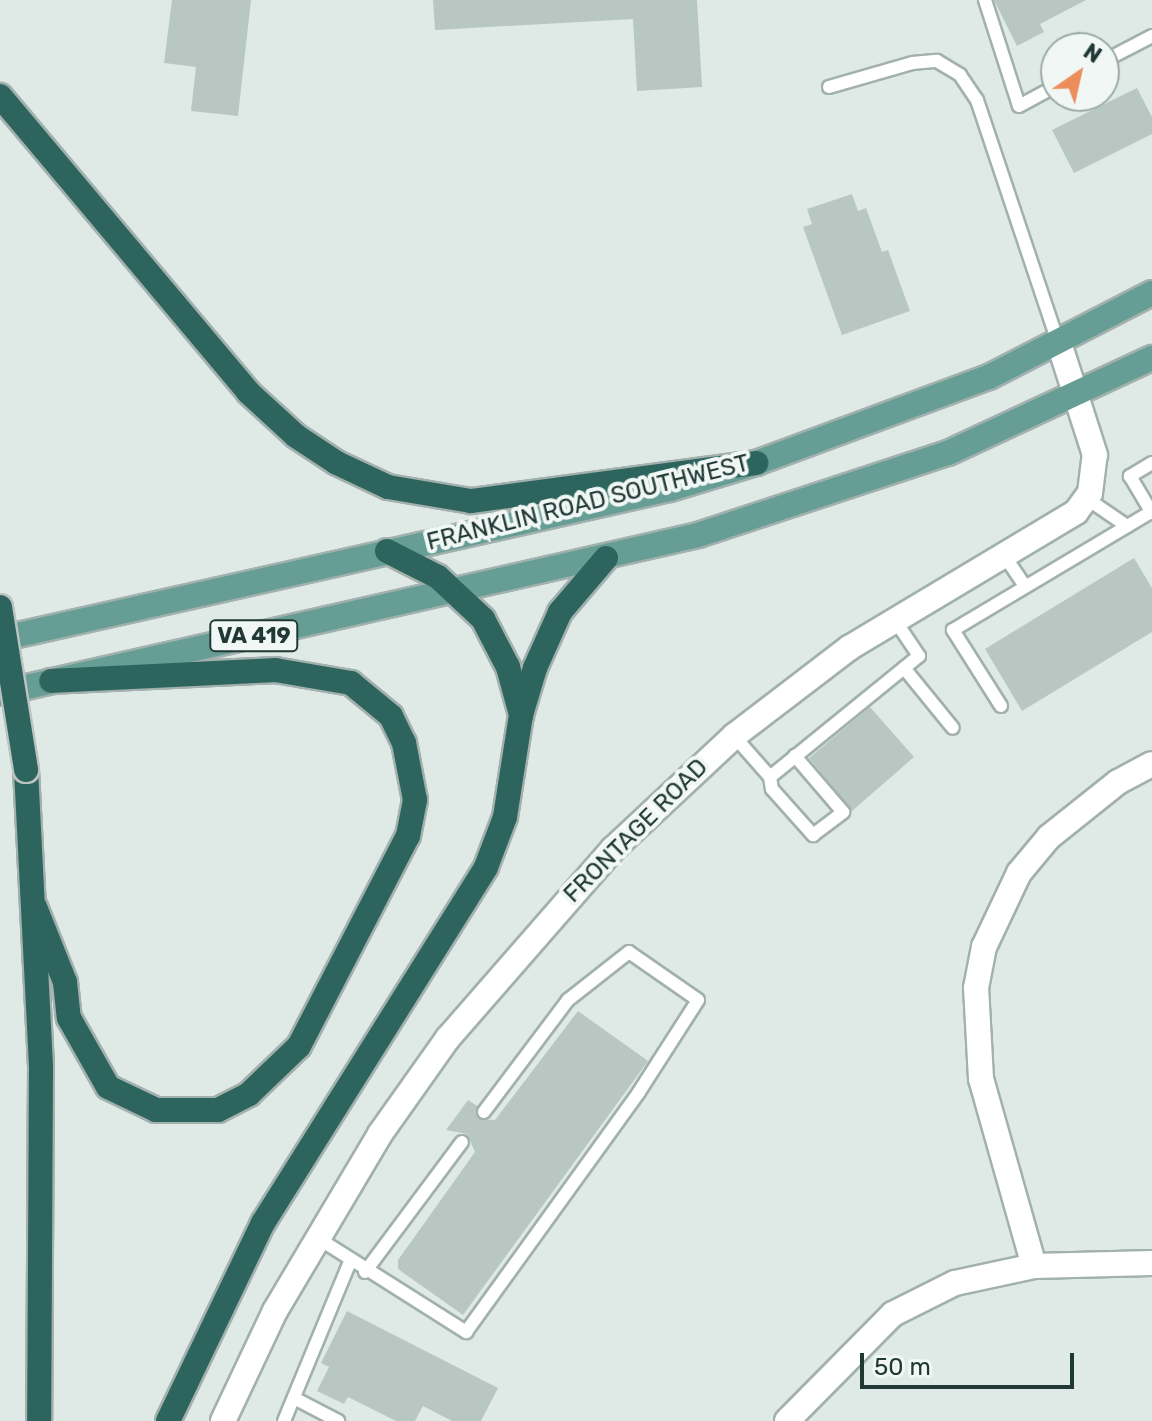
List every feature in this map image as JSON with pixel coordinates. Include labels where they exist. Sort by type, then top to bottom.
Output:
[{"type":"highway","points":[[0,96],[248,392],[296,436],[337,463],[388,487],[471,501],[756,463]]},
{"type":"highway","points":[[387,551],[457,591],[498,642],[521,715]]},
{"type":"highway","points":[[168,1421],[263,1223],[486,867],[505,817],[521,715],[560,612],[606,558]]},
{"type":"highway","points":[[0,607],[26,770],[35,907],[39,1421]]},
{"type":"highway","points":[[35,907],[65,982],[78,1040],[108,1087],[156,1110],[218,1110],[267,1080],[299,1046],[402,850],[415,800],[404,743],[391,716],[351,683],[275,670],[51,681]]},
{"type":"main road","name":"FRANKLIN ROAD SOUTHWEST","points":[[0,639],[756,463],[885,420],[1059,343],[1152,293]]},
{"type":"main road","points":[[606,558],[845,491],[1076,396],[1152,358]]},
{"type":"main road","name":"VA 419","points":[[0,693],[606,558]]},
{"type":"street","points":[[1059,343],[1095,455],[1086,498]]},
{"type":"street","name":"FRONTAGE ROAD","points":[[223,1421],[316,1237],[405,1098],[528,942],[613,849],[734,736],[894,619],[1053,529],[1086,498]]},
{"type":"street","points":[[1034,1266],[981,1079],[975,1033],[984,947],[1012,885],[1049,837],[1118,782],[1152,764]]},
{"type":"street","points":[[787,1421],[855,1346],[911,1302],[955,1283],[1034,1266],[1152,1263]]},
{"type":"lane","points":[[985,0],[1019,106],[1040,95]]},
{"type":"lane","points":[[1120,53],[1152,36]]},
{"type":"lane","points":[[829,87],[912,63],[937,61],[960,75],[977,100],[1059,343]]},
{"type":"lane","points":[[1001,706],[953,630],[1152,512],[1130,476],[1152,463]]},
{"type":"lane","points":[[1086,498],[1127,526]]},
{"type":"lane","points":[[1004,555],[1025,586]]},
{"type":"lane","points":[[770,777],[919,656],[894,619]]},
{"type":"lane","points":[[904,668],[953,728]]},
{"type":"lane","points":[[734,736],[770,777],[772,789],[813,835],[843,812],[795,756]]},
{"type":"lane","points":[[316,1237],[365,1272],[466,1332],[639,1092],[698,1000],[629,952],[568,1000],[484,1112]]},
{"type":"lane","points":[[365,1272],[462,1142]]},
{"type":"lane","points":[[284,1421],[350,1262]]},
{"type":"lane","points":[[294,1398],[338,1421]]},
{"type":"building","points":[[172,0],[251,0],[238,116],[191,111],[196,67],[164,63]]},
{"type":"building","points":[[433,0],[697,0],[702,87],[637,91],[633,19],[435,30]]},
{"type":"building","points":[[994,0],[1086,0],[1040,24],[1044,32],[1017,46]]},
{"type":"building","points":[[1137,88],[1152,117],[1152,134],[1074,173],[1052,130],[1088,112],[1120,112],[1120,96]]},
{"type":"building","points":[[852,194],[858,211],[866,208],[882,252],[888,250],[910,311],[842,335],[803,227],[812,224],[807,209]]},
{"type":"building","points":[[1134,558],[1152,588],[1152,632],[1022,711],[985,649]]},
{"type":"building","points":[[870,707],[914,757],[852,811],[809,758]]},
{"type":"building","points":[[578,1011],[648,1061],[463,1315],[398,1269],[398,1260],[475,1152],[467,1134],[446,1130],[468,1100],[477,1106],[478,1119],[495,1120]]},
{"type":"building","points":[[347,1311],[498,1388],[481,1421],[452,1421],[423,1406],[415,1421],[396,1421],[348,1397],[344,1404],[317,1391],[329,1367],[321,1363]]}]
